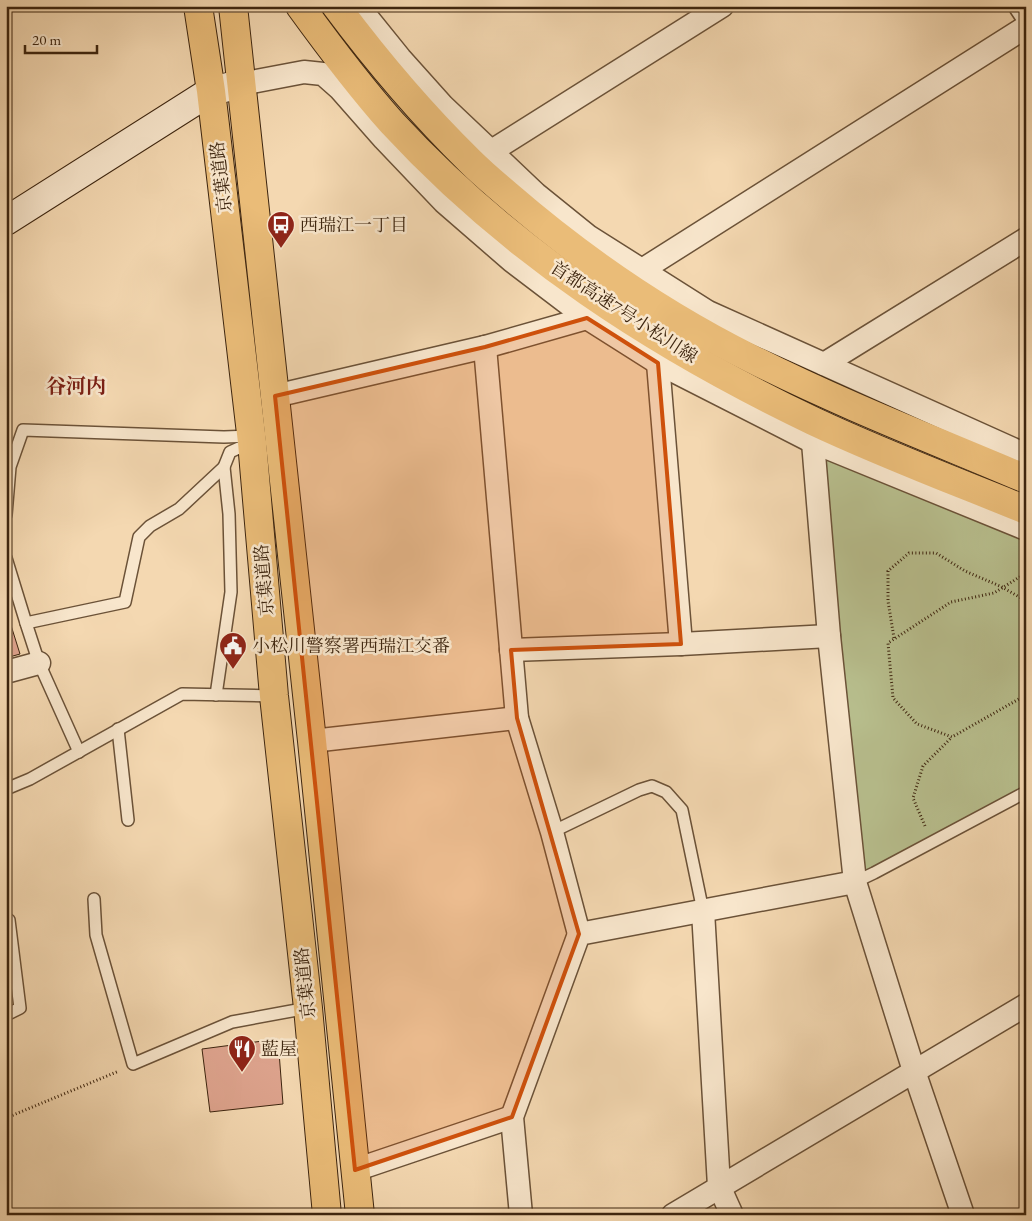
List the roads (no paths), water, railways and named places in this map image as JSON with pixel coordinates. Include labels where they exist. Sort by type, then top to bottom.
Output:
[{"type":"highway","name":"京葉道路","points":[[198,6],[211,91],[251,439],[274,696],[308,1008],[327,1215]]},
{"type":"highway","name":"京葉道路","points":[[233,6],[312,741],[360,1215]]},
{"type":"highway","name":"首都高速7号小松川線","points":[[300,6],[344,66],[392,123],[452,183],[518,241],[586,293],[685,354],[815,422],[1026,510]]},
{"type":"highway","name":"首都高速7号小松川線","points":[[336,6],[364,44],[414,103],[470,162],[535,218],[601,269],[674,316],[750,358],[826,395],[1026,478]]},
{"type":"street","points":[[490,152],[722,6]]},
{"type":"street","points":[[1020,6],[1026,15]]},
{"type":"street","points":[[363,8],[443,106],[536,194],[588,236],[708,312],[1026,455]]},
{"type":"street","points":[[642,270],[1026,27]]},
{"type":"street","points":[[6,221],[211,91],[304,72],[323,74],[340,89],[444,202],[512,261],[587,318],[658,363],[812,442],[1026,529]]},
{"type":"street","points":[[824,364],[1026,239]]},
{"type":"street","points":[[275,396],[485,347],[587,318]]},
{"type":"street","points":[[485,347],[517,718],[552,832],[579,934],[512,1117],[521,1215]]},
{"type":"street","points":[[658,363],[681,644]]},
{"type":"street","points":[[812,442],[829,636],[856,882],[914,1071],[963,1215]]},
{"type":"street","points":[[511,650],[829,636]]},
{"type":"street","points":[[6,672],[39,663]]},
{"type":"street","points":[[312,741],[517,718]]},
{"type":"street","points":[[579,934],[856,882]]},
{"type":"street","points":[[703,911],[719,1186],[732,1215]]},
{"type":"street","points":[[673,1215],[1026,1005]]},
{"type":"street","points":[[355,1170],[512,1117]]},
{"type":"lane","points":[[6,515],[10,467],[23,430],[251,439]]},
{"type":"lane","points":[[26,623],[125,602],[140,537],[150,526],[179,509],[224,467],[230,452],[251,439]]},
{"type":"lane","points":[[216,695],[231,592],[229,514],[224,467]]},
{"type":"lane","points":[[6,558],[39,663],[79,752]]},
{"type":"lane","points":[[6,789],[30,779],[182,694],[274,696]]},
{"type":"lane","points":[[118,729],[128,820]]},
{"type":"lane","points":[[552,832],[639,790],[652,786],[666,792],[682,810],[703,911]]},
{"type":"lane","points":[[856,882],[1026,792]]},
{"type":"lane","points":[[94,899],[96,935],[133,1064],[232,1022],[308,1008]]},
{"type":"lane","points":[[6,920],[9,920],[20,1008],[6,1015]]},
{"type":"place","name":"西瑞江一丁目","points":[[281,249]]},
{"type":"place","name":"小松川警察署西瑞江交番","points":[[233,670]]},
{"type":"place","name":"藍屋","points":[[242,1073]]},
{"type":"district","name":"谷河内","points":[[76,386]]}]
